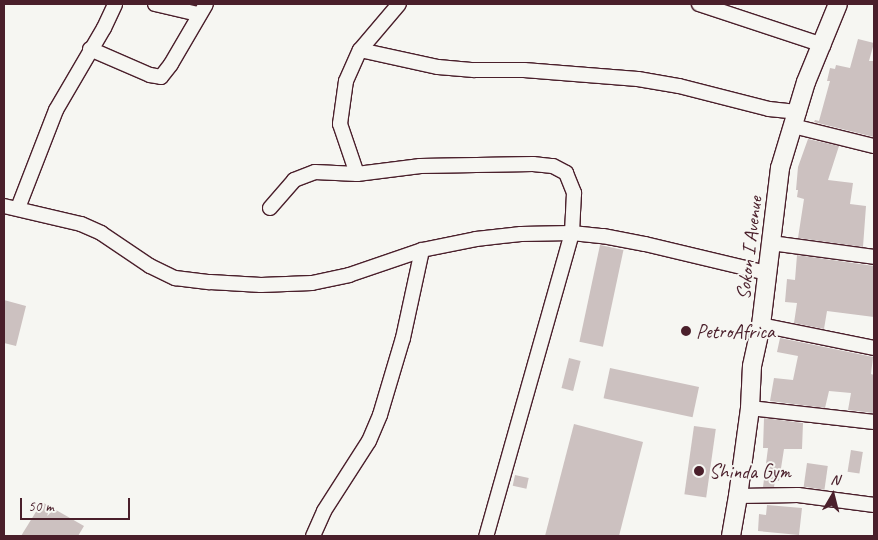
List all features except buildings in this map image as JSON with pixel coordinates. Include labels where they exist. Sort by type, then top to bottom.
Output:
[{"type":"street","points":[[18,208],[56,110],[116,4]]},
{"type":"street","points":[[90,49],[150,75],[162,76],[171,64],[202,9],[154,4]]},
{"type":"street","points":[[357,174],[340,124],[346,81],[360,50],[398,4]]},
{"type":"street","points":[[699,4],[823,45]]},
{"type":"street","name":"Sokon I Avenue","points":[[731,536],[750,408],[752,366],[760,325],[780,168],[806,82],[823,45],[837,4]]},
{"type":"street","points":[[360,50],[438,67],[474,70],[524,70],[638,79],[679,86],[769,109],[874,146]]},
{"type":"street","points":[[270,208],[294,180],[316,172],[357,174],[420,166],[490,164],[553,166],[566,173],[574,193],[572,233],[486,536]]},
{"type":"street","points":[[4,206],[81,224],[101,234],[150,266],[175,278],[210,282],[261,285],[312,283],[349,275],[422,250],[476,239],[521,234],[572,233],[628,241],[767,273]]},
{"type":"street","points":[[771,243],[874,257]]},
{"type":"street","points":[[313,536],[324,511],[369,441],[380,416],[403,338],[422,250]]},
{"type":"street","points":[[760,325],[874,348]]},
{"type":"street","points":[[750,408],[874,422]]},
{"type":"street","points":[[738,496],[798,495],[874,504]]},
{"type":"place","name":"PetroAfrica","points":[[686,331]]},
{"type":"place","name":"Shinda Gym","points":[[699,471]]}]
